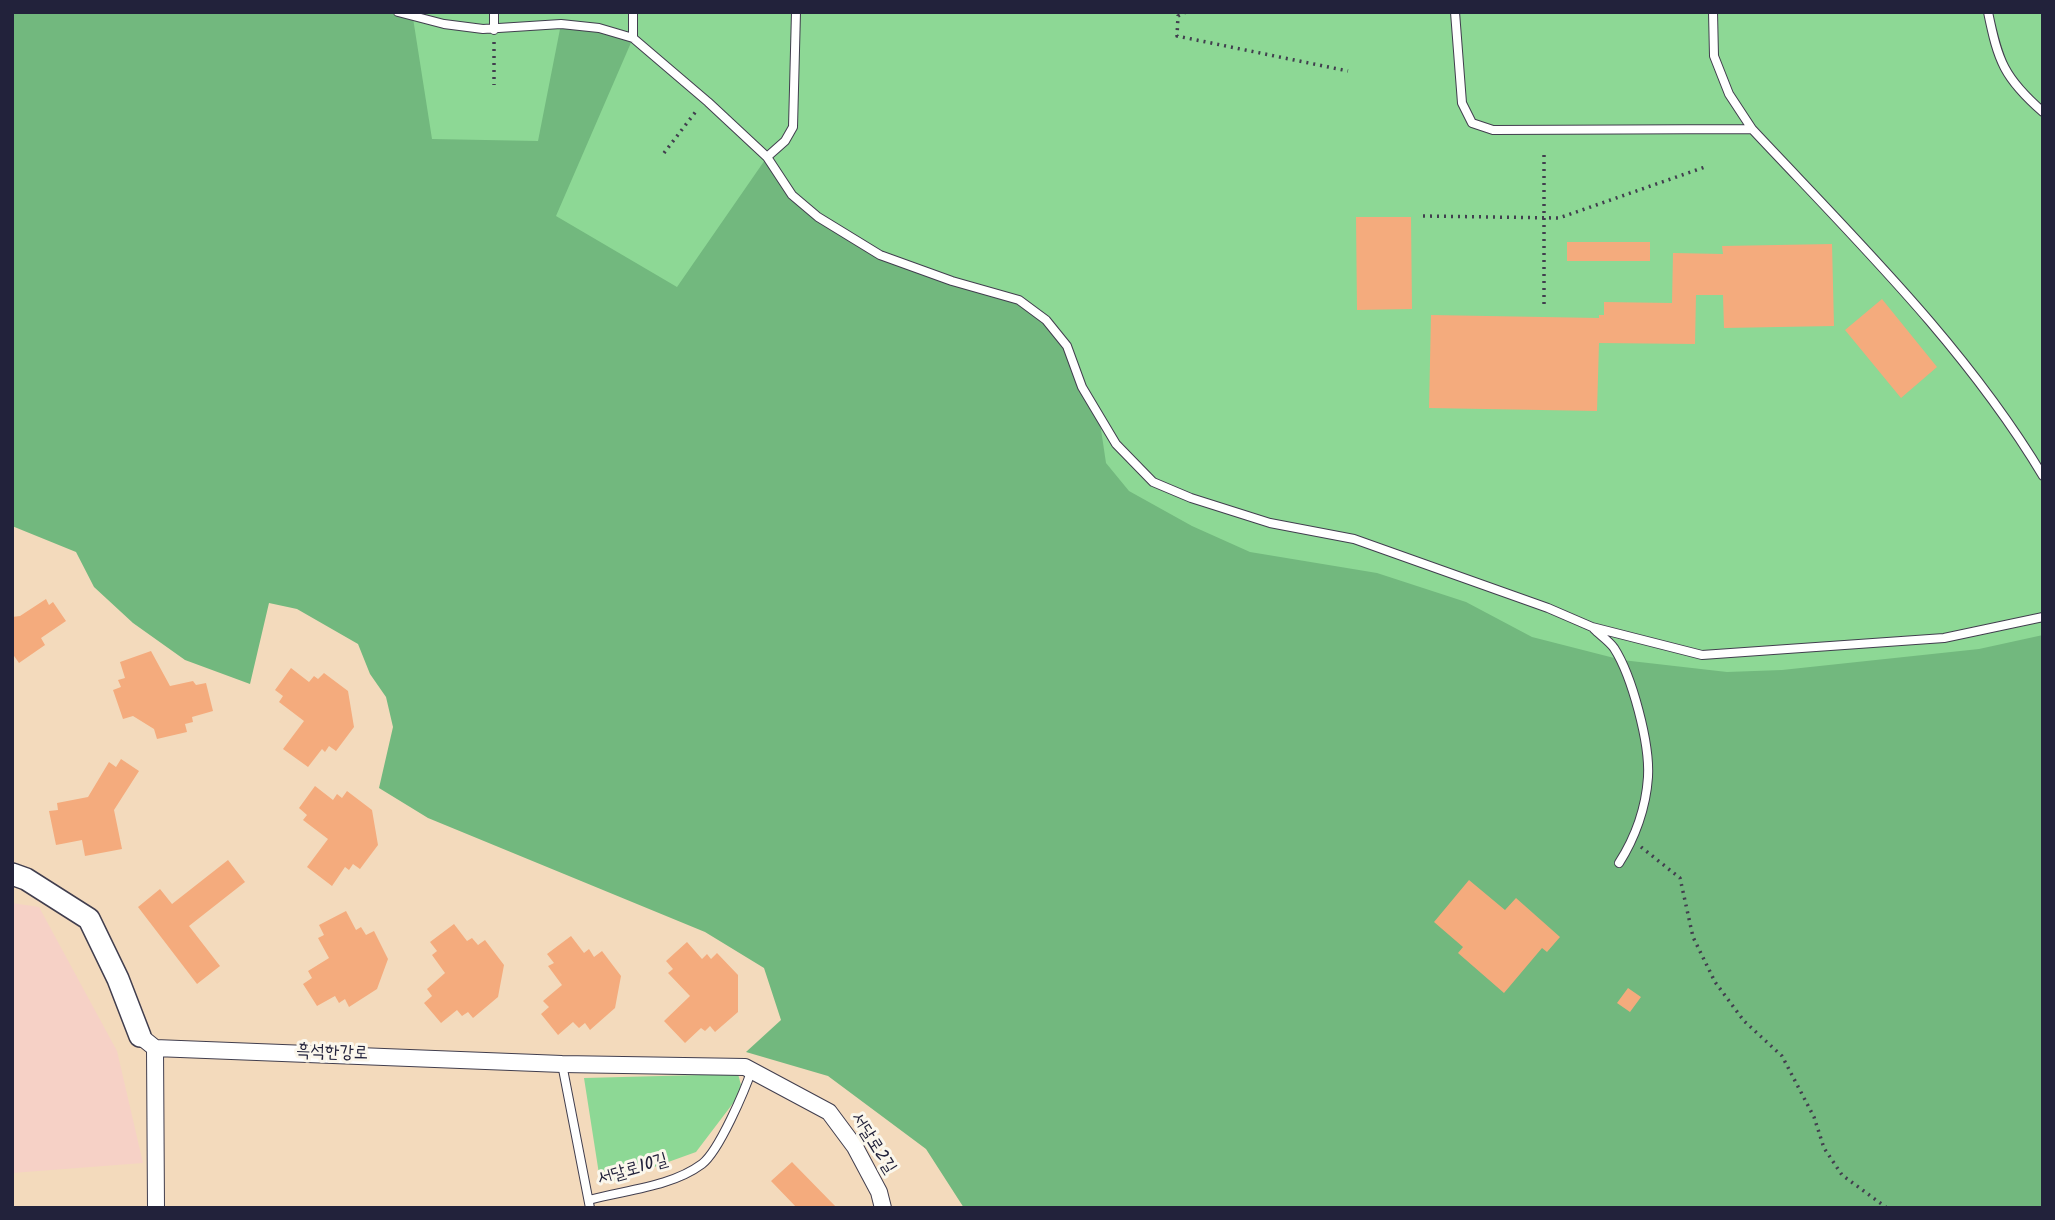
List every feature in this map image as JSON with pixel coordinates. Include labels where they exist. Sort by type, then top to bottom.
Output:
[{"type":"street","points":[[12,874],[26,878],[89,919],[148,1042],[156,1208]]},
{"type":"street","name":"흑석한강로","points":[[148,1042],[562,1064],[748,1068]]},
{"type":"street","name":"서달로2길","points":[[748,1068],[829,1112],[855,1147],[879,1192],[883,1208]]},
{"type":"lane","points":[[398,12],[444,24],[494,30],[561,24],[599,28],[633,38],[705,99],[767,157],[792,195],[853,240],[918,270],[1019,300],[1046,320],[1067,346],[1082,387],[1116,444],[1153,482],[1270,523],[1354,539],[1548,608],[1592,627],[1702,655],[1944,638],[2043,617]]},
{"type":"lane","points":[[494,12],[494,30]]},
{"type":"lane","points":[[633,12],[633,38]]},
{"type":"lane","points":[[767,157],[785,141],[793,127],[796,12]]},
{"type":"lane","points":[[1455,12],[1462,103],[1472,123],[1493,130],[1752,130]]},
{"type":"lane","points":[[1713,12],[1714,56],[1729,94],[1752,130],[1914,301],[2011,424],[2043,476]]},
{"type":"lane","points":[[1987,12],[1997,58],[2018,91],[2043,112]]},
{"type":"lane","points":[[1592,627],[1614,647],[1634,698],[1646,757],[1648,778],[1633,840],[1619,863]]},
{"type":"lane","points":[[562,1064],[589,1204]]},
{"type":"lane","name":"서달로10길","points":[[589,1204],[668,1180],[704,1163],[743,1097],[748,1068]]},
{"type":"path","points":[[1186,12],[1178,16],[1177,36],[1348,71]]},
{"type":"path","points":[[494,30],[494,85]]},
{"type":"path","points":[[664,153],[705,99]]},
{"type":"path","points":[[1544,150],[1544,304]]},
{"type":"path","points":[[1423,216],[1559,218],[1705,167]]},
{"type":"path","points":[[1633,840],[1680,878],[1693,937],[1715,982],[1744,1021],[1782,1056],[1814,1117],[1824,1148],[1843,1175],[1887,1208]]},
{"type":"shaded area","points":[[12,903],[39,907],[117,1051],[143,1163],[12,1173]]},
{"type":"green space","points":[[12,12],[398,12],[413,18],[432,139],[538,141],[561,24],[633,38],[556,216],[677,287],[767,157],[792,195],[880,255],[1019,300],[1046,320],[1067,346],[1099,416],[1106,463],[1129,491],[1192,526],[1250,552],[1377,573],[1466,602],[1532,637],[1622,660],[1727,672],[1782,670],[1979,649],[2043,635],[2043,1208],[964,1208],[926,1149],[828,1076],[746,1052],[781,1020],[764,968],[705,932],[428,818],[379,788],[393,727],[386,697],[370,674],[358,644],[297,609],[269,603],[250,684],[185,660],[133,623],[94,587],[76,552],[12,526]]},
{"type":"green space","points":[[38,12],[2043,12],[2043,1208]]},
{"type":"green space","points":[[738,1074],[741,1085],[737,1098],[696,1152],[610,1183],[599,1174],[584,1078]]},
{"type":"building","points":[[1356,217],[1411,217],[1412,309],[1357,310]]},
{"type":"building","points":[[1567,242],[1650,242],[1650,261],[1567,261]]},
{"type":"building","points":[[1832,244],[1834,326],[1724,328],[1723,295],[1696,295],[1695,344],[1599,343],[1597,411],[1429,408],[1431,315],[1599,318],[1599,315],[1604,315],[1604,302],[1672,303],[1673,253],[1723,254],[1722,246]]},
{"type":"building","points":[[1882,299],[1937,367],[1901,398],[1845,330]]},
{"type":"building","points":[[46,599],[49,605],[53,602],[66,621],[41,638],[45,645],[19,663],[12,653],[12,617],[20,616]]},
{"type":"building","points":[[151,651],[170,686],[193,681],[196,685],[206,683],[213,711],[192,717],[193,722],[185,724],[187,732],[157,739],[154,729],[133,716],[123,719],[113,690],[121,687],[118,680],[125,678],[120,662]]},
{"type":"building","points":[[291,668],[309,682],[314,676],[318,679],[324,673],[348,691],[354,727],[336,751],[329,746],[325,752],[322,749],[308,767],[283,749],[304,721],[279,702],[283,696],[275,690]]},
{"type":"building","points":[[121,759],[139,771],[114,810],[122,849],[85,856],[82,840],[56,845],[49,811],[58,810],[57,803],[88,797],[109,762],[116,767]]},
{"type":"building","points":[[315,786],[333,800],[337,794],[342,798],[347,791],[372,810],[378,845],[360,869],[353,864],[349,870],[345,867],[332,886],[307,867],[328,839],[303,820],[307,815],[299,808]]},
{"type":"building","points":[[228,860],[245,882],[189,926],[220,966],[197,984],[138,907],[160,889],[172,904]]},
{"type":"building","points":[[1469,880],[1505,910],[1516,898],[1560,937],[1547,952],[1542,948],[1504,993],[1458,953],[1463,947],[1434,922]]},
{"type":"building","points":[[346,911],[356,930],[361,927],[366,935],[374,931],[388,959],[377,989],[349,1007],[345,999],[339,1003],[335,996],[317,1006],[303,984],[312,978],[308,971],[329,958],[318,938],[324,935],[319,925]]},
{"type":"building","points":[[454,924],[467,941],[472,938],[478,945],[485,940],[504,965],[498,997],[473,1018],[468,1012],[462,1016],[457,1010],[441,1023],[424,1003],[432,996],[427,989],[445,973],[432,955],[437,951],[430,942]]},
{"type":"building","points":[[571,936],[584,953],[589,949],[594,957],[602,951],[621,976],[615,1008],[590,1030],[585,1023],[579,1028],[573,1022],[558,1035],[541,1014],[549,1007],[543,1001],[562,985],[548,966],[554,963],[547,954]]},
{"type":"building","points":[[687,942],[702,959],[707,954],[711,959],[717,953],[738,975],[738,1012],[715,1032],[710,1026],[705,1031],[701,1028],[685,1043],[664,1021],[690,996],[668,973],[673,969],[666,961]]},
{"type":"building","points":[[1628,988],[1641,997],[1630,1012],[1617,1003]]},
{"type":"building","points":[[792,1162],[837,1208],[797,1208],[771,1181]]}]
